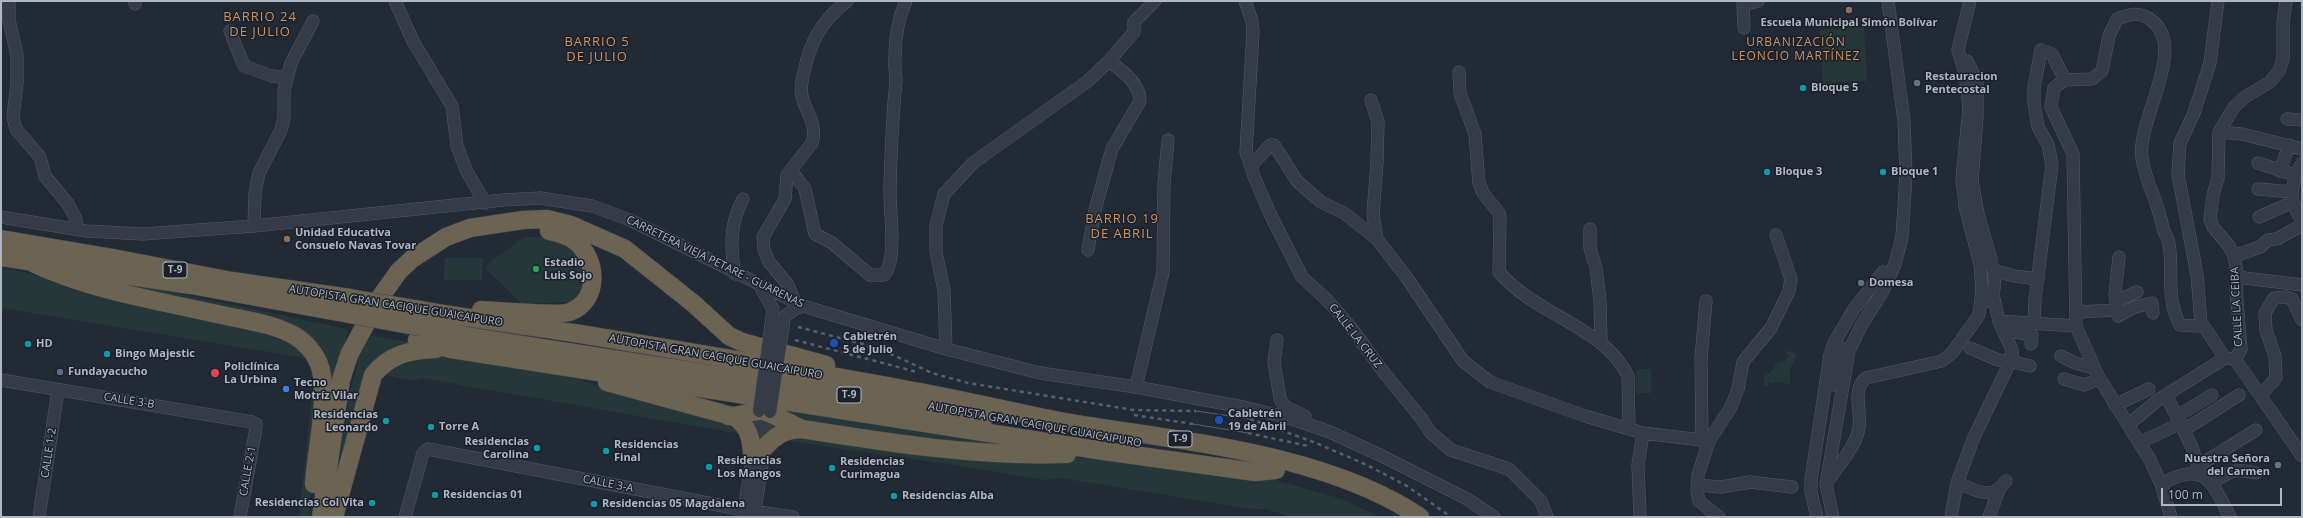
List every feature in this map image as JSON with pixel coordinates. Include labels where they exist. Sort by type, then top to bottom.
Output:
[{"type":"highway","points":[[321,517],[341,380],[360,334],[379,299],[407,264],[446,237],[470,228],[510,221],[548,219],[590,232],[625,249],[694,304],[729,336],[764,348],[930,394]]},
{"type":"highway","points":[[327,517],[348,382],[360,346],[368,332],[393,294],[408,276],[425,261],[455,245],[483,235],[517,230],[554,232],[574,240],[586,255],[592,272],[592,287],[587,299],[581,306],[569,312],[482,310],[420,320],[349,312]]},
{"type":"highway","name":"AUTOPISTA GRAN CACIQUE GUAICAIPURO","points":[[1,239],[113,258],[232,281],[349,312]]},
{"type":"highway","name":"AUTOPISTA GRAN CACIQUE GUAICAIPURO","points":[[1,257],[33,263],[191,285],[323,310],[571,333],[930,394],[1063,421],[1192,441],[1291,463],[1357,485],[1420,517]]},
{"type":"highway","points":[[33,263],[59,275],[138,297],[266,325],[296,336],[305,344],[319,364],[322,378],[322,397],[315,459],[312,517]]},
{"type":"highway","name":"AUTOPISTA GRAN CACIQUE GUAICAIPURO","points":[[420,320],[484,340],[783,384],[1116,440],[1197,451],[1329,484],[1396,517]]},
{"type":"highway","points":[[420,320],[451,349]]},
{"type":"highway","points":[[334,517],[373,375],[389,359],[409,351],[451,349],[570,366],[1104,451],[1255,472],[1276,470]]},
{"type":"highway","points":[[570,366],[580,373],[600,380],[728,416],[746,426],[758,450],[778,435],[792,429],[802,429],[895,444],[962,451],[1031,454],[1104,451]]},
{"type":"highway","points":[[728,416],[745,415],[764,411],[802,429]]},
{"type":"street","points":[[9,1],[9,20],[17,55],[18,78],[13,117],[16,129],[40,157],[45,176],[68,204],[76,219],[77,229]]},
{"type":"street","points":[[395,1],[413,41],[452,106],[457,146],[466,170],[485,203]]},
{"type":"street","points":[[777,326],[784,317],[799,304],[788,286],[768,262],[764,250],[764,237],[785,199],[787,175],[812,143],[814,136],[815,130],[802,96],[802,89],[805,65],[814,38],[832,12],[847,1]]},
{"type":"street","points":[[791,170],[805,189],[815,234],[832,243],[870,275],[884,275],[888,268],[891,254],[890,189],[893,98],[896,80],[895,58],[898,19],[906,1]]},
{"type":"street","points":[[946,349],[944,290],[936,252],[936,226],[944,194],[973,163],[1088,81],[1109,61],[1134,32],[1134,22],[1155,1]]},
{"type":"street","name":"CALLE LA CRUZ","points":[[1245,1],[1252,21],[1253,32],[1249,72],[1250,110],[1246,152],[1252,165],[1255,179],[1271,216],[1302,277],[1326,299],[1350,326],[1431,433],[1451,450],[1508,469],[1541,502],[1546,509],[1547,517]]},
{"type":"street","points":[[1744,28],[1743,5],[1758,1]]},
{"type":"street","points":[[1832,517],[1826,484],[1849,351],[1853,338],[1883,291],[1894,239],[1899,188],[1898,133],[1882,1]]},
{"type":"street","points":[[1826,517],[1820,494],[1820,473],[1837,370],[1847,333],[1886,274],[1902,237],[1906,175],[1904,121],[1888,1]]},
{"type":"street","points":[[1970,1],[1959,46],[1959,55],[1966,73],[1969,108],[1962,179],[1964,206],[1980,264],[1982,290],[1979,315]]},
{"type":"street","points":[[2218,1],[2210,63],[2194,113],[2180,143],[2178,155],[2178,174],[2197,275],[2201,322],[2261,395],[2302,456]]},
{"type":"street","points":[[2286,1],[2283,23],[2284,59],[2279,72],[2270,82],[2245,97],[2234,108],[2219,132],[2242,134],[2302,149]]},
{"type":"street","points":[[2171,517],[2161,484],[2097,373],[2076,326],[2077,312],[2074,277],[2073,154],[2050,107],[2054,88],[2065,80],[2092,79],[2102,71],[2109,36],[2117,19],[2130,13],[2144,14],[2156,24],[2163,39],[2165,65],[2145,126],[2142,158],[2169,244],[2170,284],[2175,315],[2180,325],[2198,326],[2201,322]]},
{"type":"street","points":[[254,226],[257,181],[262,166],[281,130],[287,78],[291,63],[314,21]]},
{"type":"street","points":[[230,31],[244,66],[272,76],[287,78]]},
{"type":"street","points":[[1951,517],[1957,482],[1974,437],[2011,360],[2012,350],[1999,321],[1993,295],[1992,265],[1972,181],[1977,118],[1977,81],[1959,46]]},
{"type":"street","points":[[2034,323],[2052,165],[2048,145],[2038,127],[2034,103],[2034,88],[2041,50],[2052,54],[2065,80]]},
{"type":"street","points":[[1088,250],[1095,210],[1112,149],[1138,107],[1140,101],[1140,94],[1131,79],[1109,61]]},
{"type":"street","points":[[1459,72],[1460,93],[1475,134],[1479,183],[1483,193],[1498,213],[1500,219],[1499,272],[1509,284],[1536,304],[1601,341],[1625,369],[1628,376],[1629,428]]},
{"type":"street","points":[[1371,100],[1378,122],[1373,214],[1377,239]]},
{"type":"street","points":[[2287,119],[2302,120]]},
{"type":"street","name":"CALLE LA CEIBA","points":[[2219,132],[2218,178],[2213,195],[2210,218],[2213,227],[2229,246],[2234,256],[2242,349],[2230,359]]},
{"type":"street","points":[[1136,387],[1163,272],[1163,208],[1168,140]]},
{"type":"street","points":[[1252,165],[1266,148],[1270,145],[1274,145],[1297,181],[1321,202],[1344,213],[1377,239],[1407,278],[1463,361],[1490,382],[1585,416],[1643,433],[1706,441]]},
{"type":"street","points":[[2280,171],[2289,145]]},
{"type":"street","points":[[2258,163],[2296,175]]},
{"type":"street","points":[[2302,163],[2296,175],[2292,197],[2294,209],[2302,221]]},
{"type":"street","points":[[2258,188],[2292,197]]},
{"type":"street","points":[[2259,217],[2292,197]]},
{"type":"street","name":"CARRETERA VIEJA PETARE - GUARENAS","points":[[1,217],[77,229],[143,234],[254,226],[540,198],[592,206],[630,220],[735,274],[799,304],[946,349],[1046,374],[1136,387],[1248,408],[1289,418],[1325,430],[1446,488],[1494,517]]},
{"type":"street","points":[[735,274],[731,254],[732,233],[737,209],[743,198]]},
{"type":"street","points":[[2234,256],[2260,247],[2268,240],[2277,239],[2302,225]]},
{"type":"street","points":[[1590,229],[1590,248],[1596,268],[1600,301],[1601,341]]},
{"type":"street","points":[[1706,441],[1731,407],[1738,389],[1742,362],[1771,328],[1789,291],[1791,279],[1776,235]]},
{"type":"street","points":[[1972,238],[1992,265],[2014,276],[2038,279]]},
{"type":"street","points":[[2119,257],[2116,275],[2118,316],[2135,307],[2152,303],[2153,313]]},
{"type":"street","points":[[1817,517],[1811,492],[1811,480],[1830,355],[1844,325],[1886,274]]},
{"type":"street","points":[[2236,277],[2302,284]]},
{"type":"street","points":[[749,514],[777,326],[773,309],[760,286]]},
{"type":"street","points":[[2077,312],[2117,305],[2137,292]]},
{"type":"street","points":[[1826,484],[1853,445],[1859,431],[1861,417],[1857,391],[1862,382],[1866,378],[1942,361],[1952,353],[1993,295]]},
{"type":"street","points":[[2261,395],[2276,378],[2275,356],[2266,330],[2265,313],[2274,298],[2285,296],[2292,299],[2302,320]]},
{"type":"street","points":[[1706,301],[1701,358],[1706,441],[1697,485],[1699,501],[1719,517]]},
{"type":"street","points":[[1999,321],[2076,326]]},
{"type":"street","points":[[2005,334],[2016,332],[2032,335],[2031,344]]},
{"type":"street","points":[[1277,340],[1274,362],[1280,398],[1284,406],[1316,421],[1325,430]]},
{"type":"street","points":[[1970,348],[1998,360],[2011,360],[2030,366]]},
{"type":"street","points":[[2061,356],[2097,373]]},
{"type":"street","points":[[2128,425],[2166,395],[2230,359]]},
{"type":"street","points":[[2064,379],[2084,385],[2097,373]]},
{"type":"street","name":"CALLE 3-B","points":[[1,380],[252,422],[256,424]]},
{"type":"street","points":[[2115,405],[2149,389]]},
{"type":"street","name":"CALLE 1-2","points":[[39,517],[58,390]]},
{"type":"street","points":[[2166,395],[2181,423],[2199,470],[2211,484],[2227,513]]},
{"type":"street","points":[[2181,423],[2212,395]]},
{"type":"street","points":[[2139,444],[2239,395]]},
{"type":"street","name":"CALLE 2-1","points":[[240,517],[256,424]]},
{"type":"street","points":[[2161,484],[2179,474],[2199,470],[2256,430]]},
{"type":"street","points":[[1640,517],[1638,465],[1643,433]]},
{"type":"street","name":"CALLE 3-A","points":[[405,517],[425,450],[428,449],[749,514],[793,517]]},
{"type":"street","points":[[2211,484],[2231,470],[2241,469],[2256,472]]},
{"type":"street","points":[[1697,485],[1722,487],[1750,482],[1792,488]]},
{"type":"street","points":[[1957,482],[1986,493],[2002,486],[1989,517]]},
{"type":"shaded area","points":[[1864,27],[1867,81],[1823,83],[1820,30]]},
{"type":"shaded area","name":"Estadio Luis Sojo","points":[[524,237],[554,239],[568,246],[581,259],[584,267],[583,284],[579,293],[572,302],[522,304],[488,271],[486,268],[489,263]]},
{"type":"shaded area","points":[[445,258],[483,258],[482,280],[444,280]]},
{"type":"shaded area","points":[[1,267],[270,330],[290,338],[306,350],[315,361],[318,372],[318,412],[309,517],[299,517],[315,367],[300,357],[1,308]]},
{"type":"shaded area","points":[[108,283],[128,283],[348,329],[328,423],[330,367],[315,344]]},
{"type":"shaded area","points":[[370,335],[415,343],[388,354],[331,517],[349,395],[359,358]]},
{"type":"shaded area","points":[[1784,350],[1797,354],[1790,369],[1790,384],[1774,382],[1774,384],[1768,383],[1768,386],[1765,386],[1765,382],[1763,381],[1765,372],[1769,374],[1779,361],[1781,363],[1789,357]]},
{"type":"shaded area","points":[[433,353],[552,372],[699,415],[738,424],[741,434],[421,378],[414,381],[379,374],[383,367]]},
{"type":"shaded area","points":[[1636,369],[1651,369],[1651,393],[1636,393]]},
{"type":"shaded area","points":[[778,406],[994,438],[1030,451],[803,424]]},
{"type":"shaded area","points":[[784,434],[1050,458],[1111,458],[1268,478],[1342,499],[1380,517],[1290,517],[1266,509],[1252,509],[1060,478],[1043,480],[975,468],[781,440]]},
{"type":"tram line","points":[[1196,411],[1250,419]]},
{"type":"tram line","points":[[1193,424],[1248,433]]},
{"type":"railway","points":[[798,327],[878,348],[932,373],[968,383],[1134,410],[1196,411]]},
{"type":"railway","points":[[795,340],[917,372]]},
{"type":"railway","points":[[1134,415],[1193,424]]},
{"type":"railway","points":[[1250,419],[1316,443],[1367,465],[1407,486],[1451,517]]},
{"type":"railway","points":[[1248,433],[1308,446]]},
{"type":"place","name":"Escuela Municipal Simón Bolívar","points":[[1849,10]]},
{"type":"place","name":"Restauracion Pentecostal","points":[[1917,83]]},
{"type":"place","name":"Bloque 5","points":[[1803,88]]},
{"type":"place","name":"Bloque 3","points":[[1767,172]]},
{"type":"place","name":"Bloque 1","points":[[1883,172]]},
{"type":"place","name":"Unidad Educativa Consuelo Navas Tovar","points":[[287,239]]},
{"type":"place","name":"Estadio Luis Sojo","points":[[536,269]]},
{"type":"place","name":"Domesa","points":[[1861,283]]},
{"type":"place","name":"Cabletrén 5 de Julio","points":[[834,343]]},
{"type":"place","name":"HD","points":[[28,344]]},
{"type":"place","name":"Bingo Majestic","points":[[107,354]]},
{"type":"place","name":"Fundayacucho","points":[[60,372]]},
{"type":"place","name":"Policlínica La Urbina","points":[[215,373]]},
{"type":"place","name":"Tecno Motríz Vilar","points":[[286,389]]},
{"type":"place","name":"Cabletrén 19 de Abril","points":[[1219,420]]},
{"type":"place","name":"Residencias Leonardo","points":[[386,421]]},
{"type":"place","name":"Torre A","points":[[431,427]]},
{"type":"place","name":"Residencias Carolina","points":[[537,448]]},
{"type":"place","name":"Residencias Final","points":[[606,451]]},
{"type":"place","name":"Nuestra Señora del Carmen","points":[[2278,465]]},
{"type":"place","name":"Residencias Los Mangos","points":[[709,467]]},
{"type":"place","name":"Residencias Curimagua","points":[[832,468]]},
{"type":"place","name":"Residencias 01","points":[[435,495]]},
{"type":"place","name":"Residencias Alba","points":[[894,496]]},
{"type":"place","name":"Residencias Col Vita","points":[[372,503]]},
{"type":"place","name":"Residencias 05 Magdalena","points":[[594,504]]},
{"type":"district","name":"BARRIO 24 DE JULIO","points":[[260,24]]},
{"type":"district","name":"BARRIO 5 DE JULIO","points":[[597,50]]},
{"type":"district","name":"URBANIZACIÓN LEONCIO MARTÍNEZ","points":[[1796,50]]},
{"type":"district","name":"BARRIO 19 DE ABRIL","points":[[1122,226]]}]
